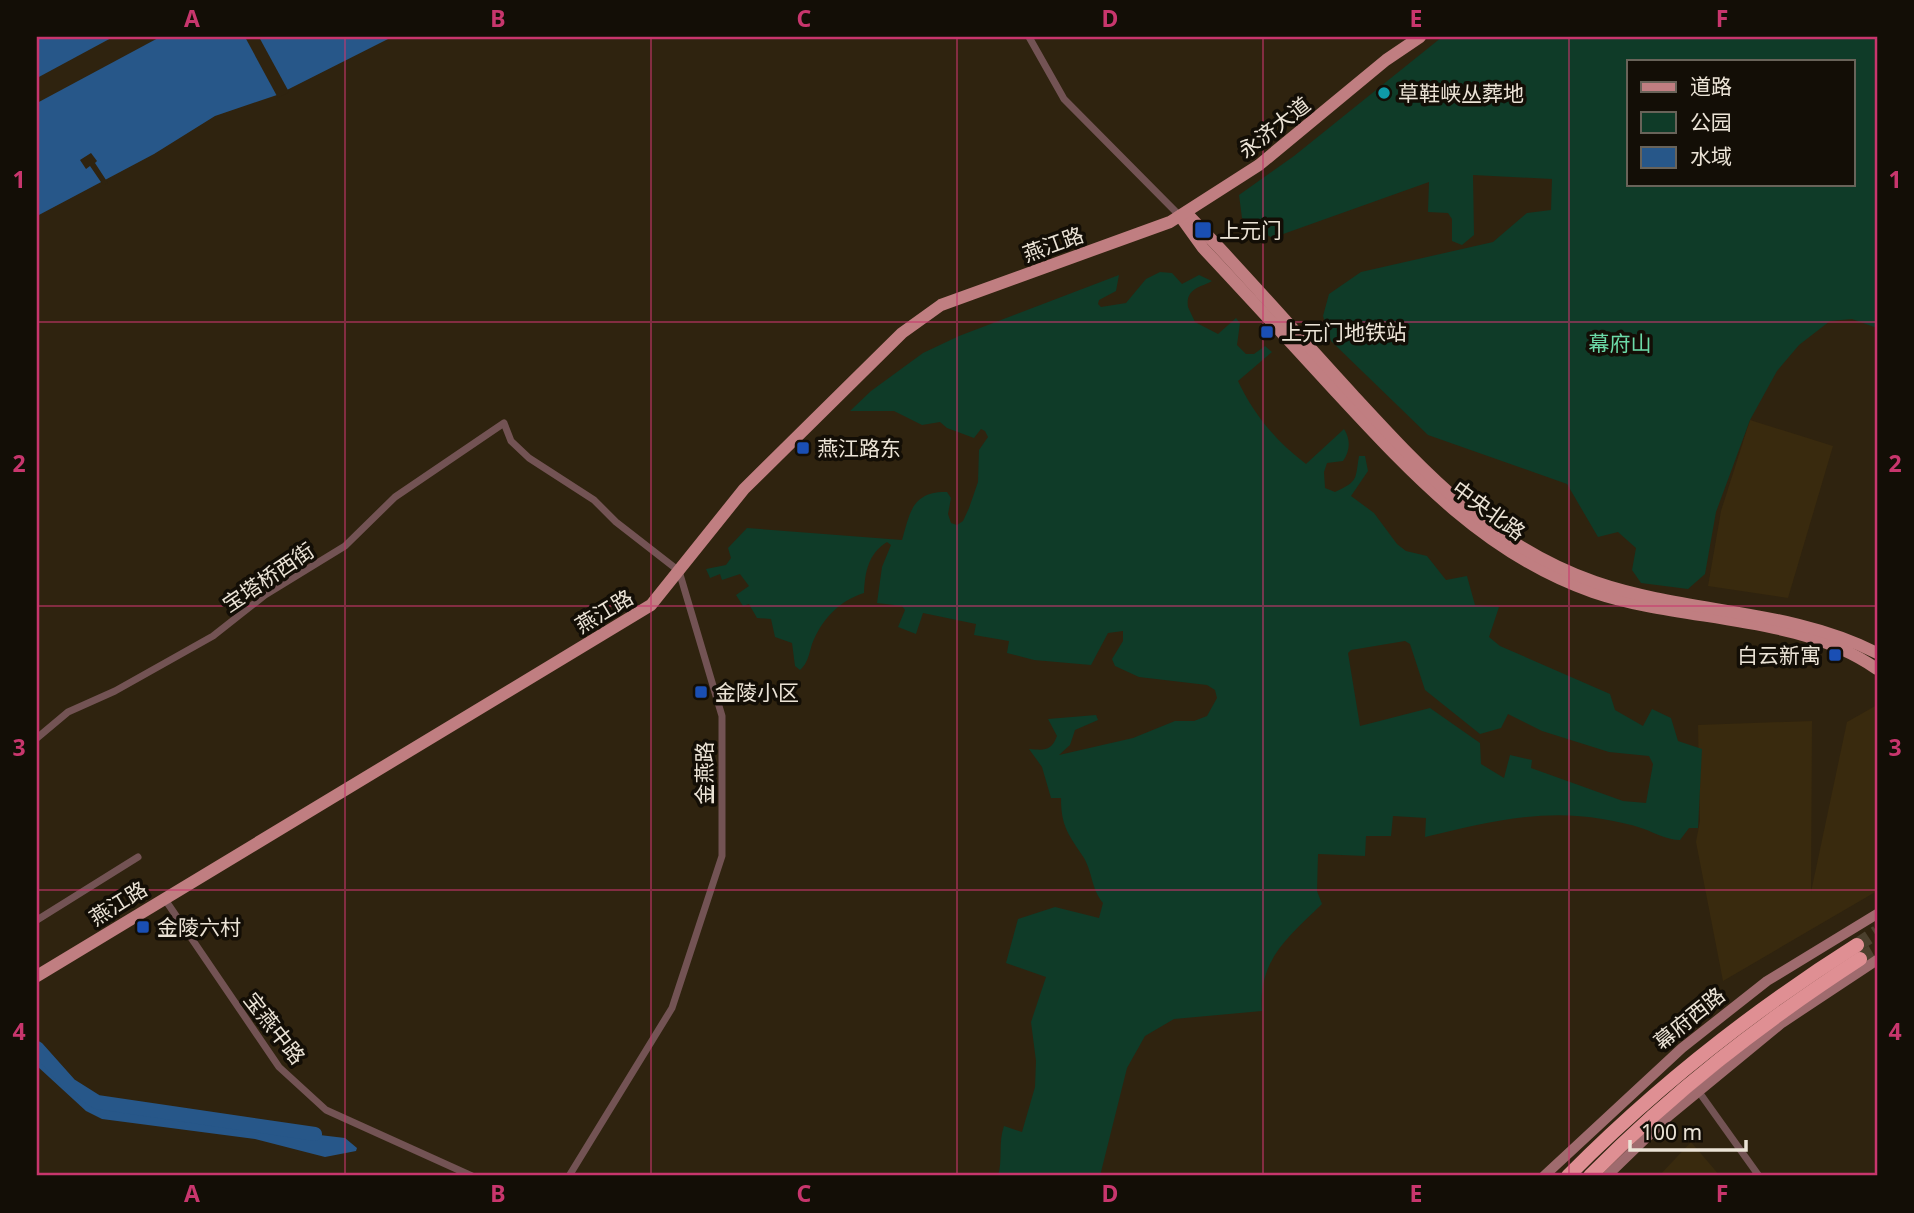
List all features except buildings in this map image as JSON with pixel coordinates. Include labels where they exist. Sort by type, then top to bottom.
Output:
[{"type":"highway","name":"幕府西路","points":[[1568,1176],[1620,1123],[1728,1033],[1857,944]]},
{"type":"highway","points":[[1590,1176],[1685,1085],[1727,1051],[1777,1013],[1860,959]]},
{"type":"main road","name":"永济大道","points":[[1386,60],[1408,37]]},
{"type":"main road","name":"永济大道","points":[[1184,218],[1259,165],[1386,60],[1420,37]]},
{"type":"main road","name":"燕江路","points":[[37,976],[651,605],[680,574],[744,489],[902,333],[942,305],[1184,218]]},
{"type":"main road","name":"中央北路","points":[[1184,218],[1408,454],[1453,499],[1481,522],[1539,558],[1595,582],[1640,596],[1818,628],[1877,653]]},
{"type":"main road","name":"中央北路","points":[[1184,218],[1401,462],[1475,530],[1536,567],[1592,592],[1638,605],[1814,638],[1877,669]]},
{"type":"main road","points":[[37,985],[165,901]]},
{"type":"main road","name":"幕府西路","points":[[1544,1176],[1682,1048],[1767,981],[1877,914]]},
{"type":"main road","points":[[1607,1176],[1699,1091],[1782,1023],[1877,960]]},
{"type":"street","name":"中央北路","points":[[1029,37],[1065,99],[1184,218]]},
{"type":"street","name":"宝塔桥西街","points":[[37,738],[68,712],[115,691],[213,636],[265,595],[345,546],[395,497],[505,423],[511,442],[530,458],[594,500],[616,522],[680,574]]},
{"type":"street","name":"金燕路","points":[[569,1176],[672,1008],[722,856],[722,716],[680,574]]},
{"type":"street","points":[[37,920],[138,857]]},
{"type":"street","name":"宝燕中路","points":[[165,901],[279,1067],[326,1110],[471,1176]]},
{"type":"street","points":[[1699,1091],[1759,1176]]},
{"type":"shaded area","points":[[1750,420],[1833,446],[1788,598],[1708,586],[1721,511]]},
{"type":"shaded area","points":[[1877,705],[1877,891],[1723,981],[1696,842],[1700,821],[1698,725],[1812,721],[1811,892],[1847,722]]},
{"type":"shaded area","points":[[1691,1142],[1720,1176],[1659,1176]]},
{"type":"green space","name":"幕府山","points":[[1442,37],[1877,37],[1877,328],[1852,319],[1830,321],[1799,345],[1777,371],[1750,420],[1716,512],[1705,574],[1688,589],[1641,583],[1632,570],[1636,548],[1618,532],[1598,537],[1567,484],[1428,435],[1331,341],[1323,316],[1329,294],[1361,272],[1493,242],[1527,213],[1551,210],[1552,179],[1473,175],[1474,235],[1462,245],[1452,241],[1452,219],[1448,213],[1428,212],[1429,182],[1272,238],[1242,218],[1239,195],[1294,156]]},
{"type":"green space","points":[[1160,272],[1172,273],[1182,284],[1199,275],[1212,281],[1192,292],[1188,307],[1195,322],[1218,334],[1236,318],[1240,323],[1237,345],[1246,354],[1254,354],[1265,346],[1272,352],[1238,381],[1267,427],[1306,464],[1344,429],[1349,441],[1347,453],[1343,461],[1327,463],[1324,472],[1325,488],[1335,492],[1352,482],[1359,456],[1365,456],[1368,471],[1351,496],[1374,513],[1397,544],[1406,551],[1427,556],[1446,580],[1467,576],[1475,605],[1499,607],[1489,637],[1500,646],[1610,694],[1615,710],[1643,726],[1652,709],[1671,718],[1678,741],[1702,749],[1698,828],[1689,828],[1680,840],[1675,840],[1617,822],[1557,815],[1513,819],[1425,837],[1426,818],[1393,816],[1391,836],[1366,836],[1365,856],[1318,854],[1317,891],[1322,904],[1287,939],[1270,963],[1262,993],[1262,1011],[1174,1019],[1145,1036],[1127,1068],[1100,1176],[998,1176],[1004,1126],[1022,1132],[1035,1087],[1036,1061],[1031,1022],[1046,977],[1006,963],[1018,919],[1055,907],[1099,918],[1103,903],[1096,892],[1084,858],[1067,830],[1062,816],[1061,798],[1051,798],[1042,767],[1029,749],[1046,749],[1055,741],[1057,736],[1048,719],[1096,715],[1098,720],[1075,730],[1070,745],[1059,755],[1133,738],[1175,721],[1194,721],[1207,716],[1217,698],[1215,690],[1207,685],[1139,677],[1115,666],[1112,659],[1123,641],[1123,631],[1108,633],[1091,665],[1034,660],[1007,653],[1009,641],[974,635],[976,624],[923,613],[916,634],[898,627],[905,610],[902,606],[877,603],[882,567],[891,545],[887,542],[876,552],[869,564],[864,593],[839,606],[826,619],[816,635],[807,661],[800,670],[795,666],[792,643],[775,637],[771,619],[757,618],[749,604],[743,606],[736,595],[749,586],[740,574],[722,580],[720,574],[710,578],[706,569],[726,565],[731,558],[728,548],[747,528],[902,540],[914,506],[926,495],[935,493],[947,492],[951,498],[948,514],[951,523],[957,525],[963,521],[978,482],[979,450],[988,437],[985,431],[981,429],[974,438],[947,428],[940,422],[922,425],[894,411],[850,411],[871,391],[923,353],[959,336],[1119,275],[1116,291],[1099,300],[1098,304],[1101,307],[1126,303],[1146,279]],"holes":[[[1405,641],[1410,644],[1425,690],[1480,734],[1501,728],[1508,714],[1542,731],[1609,752],[1649,756],[1653,764],[1646,803],[1623,801],[1531,768],[1532,760],[1510,755],[1504,778],[1481,764],[1480,743],[1430,708],[1360,726],[1348,653],[1351,650]]]},
{"type":"water","points":[[37,37],[392,37],[277,95],[215,116],[154,154],[37,216]]},
{"type":"water","points":[[37,1054],[102,1109],[345,1138],[357,1148],[356,1151],[325,1157],[255,1139],[102,1119],[86,1111],[37,1066]]},
{"type":"pier","points":[[113,37],[160,37],[37,103],[37,78]]},
{"type":"pier","points":[[245,37],[259,37],[289,92],[278,98]]},
{"type":"pier","points":[[91,153],[108,183],[103,185],[90,166],[86,169],[80,160]]},
{"type":"waterway","points":[[37,1048],[70,1085],[97,1102],[315,1134]]},
{"type":"tunnel","points":[[1857,945],[1877,932]]},
{"type":"tunnel","points":[[1860,959],[1877,949]]},
{"type":"place","name":"草鞋峡丛葬地","points":[[1384,93]]},
{"type":"place","name":"上元门","points":[[1203,230]]},
{"type":"place","name":"上元门地铁站","points":[[1267,332]]},
{"type":"place","name":"燕江路东","points":[[803,448]]},
{"type":"place","name":"白云新寓","points":[[1835,655]]},
{"type":"place","name":"金陵小区","points":[[701,692]]},
{"type":"place","name":"金陵六村","points":[[143,927]]}]
